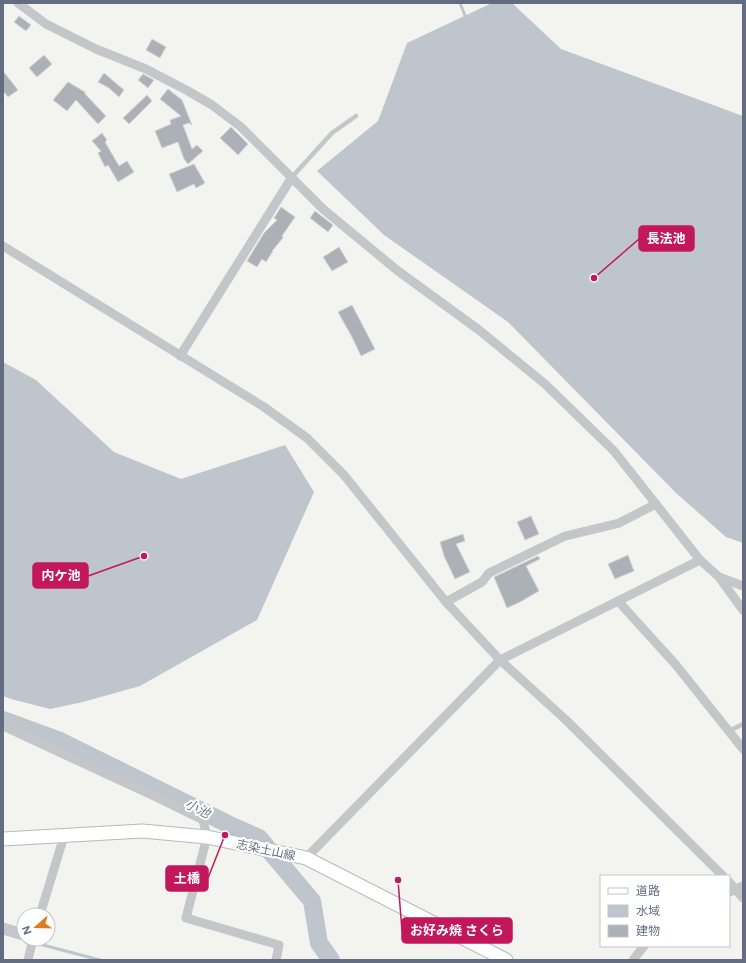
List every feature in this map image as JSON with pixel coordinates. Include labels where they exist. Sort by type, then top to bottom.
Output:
[{"type":"main road","name":"志染土山線","points":[[3,839],[142,831],[207,837],[306,858],[506,960]]},
{"type":"street","points":[[18,3],[46,24],[96,49],[146,69],[212,105],[241,127],[323,209],[398,271],[479,330],[545,384],[614,451],[700,560],[719,577],[743,610]]},
{"type":"street","points":[[180,356],[292,177]]},
{"type":"street","points":[[3,246],[264,407],[307,438],[344,475],[446,602],[500,660],[566,720],[722,875]]},
{"type":"street","points":[[446,602],[482,582],[489,573],[565,536],[619,523],[656,504]]},
{"type":"street","points":[[306,858],[500,660],[700,560]]},
{"type":"street","points":[[719,577],[743,586]]},
{"type":"street","points":[[618,600],[676,665],[743,749]]},
{"type":"street","points":[[3,726],[203,820],[207,837],[186,918],[280,945],[276,960]]},
{"type":"street","points":[[42,907],[64,836]]},
{"type":"street","points":[[736,889],[743,898]]},
{"type":"street","points":[[3,927],[16,931]]},
{"type":"street","points":[[28,960],[31,947]]},
{"type":"street","points":[[633,960],[643,947]]},
{"type":"lane","points":[[292,177],[332,133],[356,116]]},
{"type":"lane","points":[[729,731],[743,724]]},
{"type":"water","points":[[492,3],[512,3],[561,49],[743,116],[743,543],[726,537],[676,493],[508,322],[384,235],[317,171],[378,121],[407,43]]},
{"type":"water","points":[[3,362],[36,380],[114,452],[181,479],[285,445],[314,492],[257,620],[140,686],[83,702],[50,709],[3,696]]},
{"type":"building","points":[[19,16],[31,25],[26,31],[14,22]]},
{"type":"building","points":[[152,39],[166,47],[160,58],[146,50]]},
{"type":"building","points":[[44,55],[52,64],[37,77],[29,68]]},
{"type":"building","points":[[3,71],[18,90],[8,97],[3,91]]},
{"type":"building","points":[[104,73],[124,90],[119,97],[109,88],[98,82]]},
{"type":"building","points":[[143,74],[154,80],[148,88],[138,80]]},
{"type":"building","points":[[68,82],[85,92],[85,94],[106,116],[98,124],[76,100],[67,111],[53,100]]},
{"type":"building","points":[[168,89],[182,100],[192,125],[189,123],[183,125],[192,149],[197,145],[203,151],[188,164],[184,159],[178,142],[162,148],[155,131],[171,124],[170,120],[181,116],[160,99]]},
{"type":"building","points":[[147,95],[152,101],[129,124],[123,118]]},
{"type":"building","points":[[231,127],[248,144],[238,155],[220,138]]},
{"type":"building","points":[[102,133],[107,140],[105,142],[119,166],[127,161],[134,172],[118,182],[108,165],[105,167],[98,153],[101,151],[92,141]]},
{"type":"building","points":[[194,164],[205,183],[196,188],[194,184],[177,192],[169,174]]},
{"type":"building","points":[[281,207],[295,217],[282,236],[283,238],[272,251],[266,262],[262,259],[257,267],[247,261],[264,233],[277,220],[274,218]]},
{"type":"building","points":[[315,211],[333,225],[328,232],[310,218]]},
{"type":"building","points":[[339,247],[348,262],[332,271],[323,257]]},
{"type":"building","points":[[352,305],[375,349],[361,356],[338,312]]},
{"type":"building","points":[[531,516],[539,534],[525,540],[517,522]]},
{"type":"building","points":[[463,534],[465,541],[456,544],[470,572],[455,579],[444,556],[440,542]]},
{"type":"building","points":[[628,555],[634,571],[615,579],[608,564]]},
{"type":"building","points":[[538,556],[540,559],[526,566],[539,591],[507,608],[494,577]]},
{"type":"waterway","points":[[460,3],[466,18]]},
{"type":"waterway","name":"小池","points":[[3,720],[60,741],[259,838],[312,901],[319,943],[331,960]]},
{"type":"waterway","points":[[3,933],[16,937]]},
{"type":"waterway","points":[[50,947],[100,960]]},
{"type":"place","name":"長法池","points":[[594,278]]},
{"type":"place","name":"内ケ池","points":[[144,556]]},
{"type":"place","name":"土橋","points":[[225,835]]},
{"type":"place","name":"お好み焼 さくら","points":[[398,880]]}]
